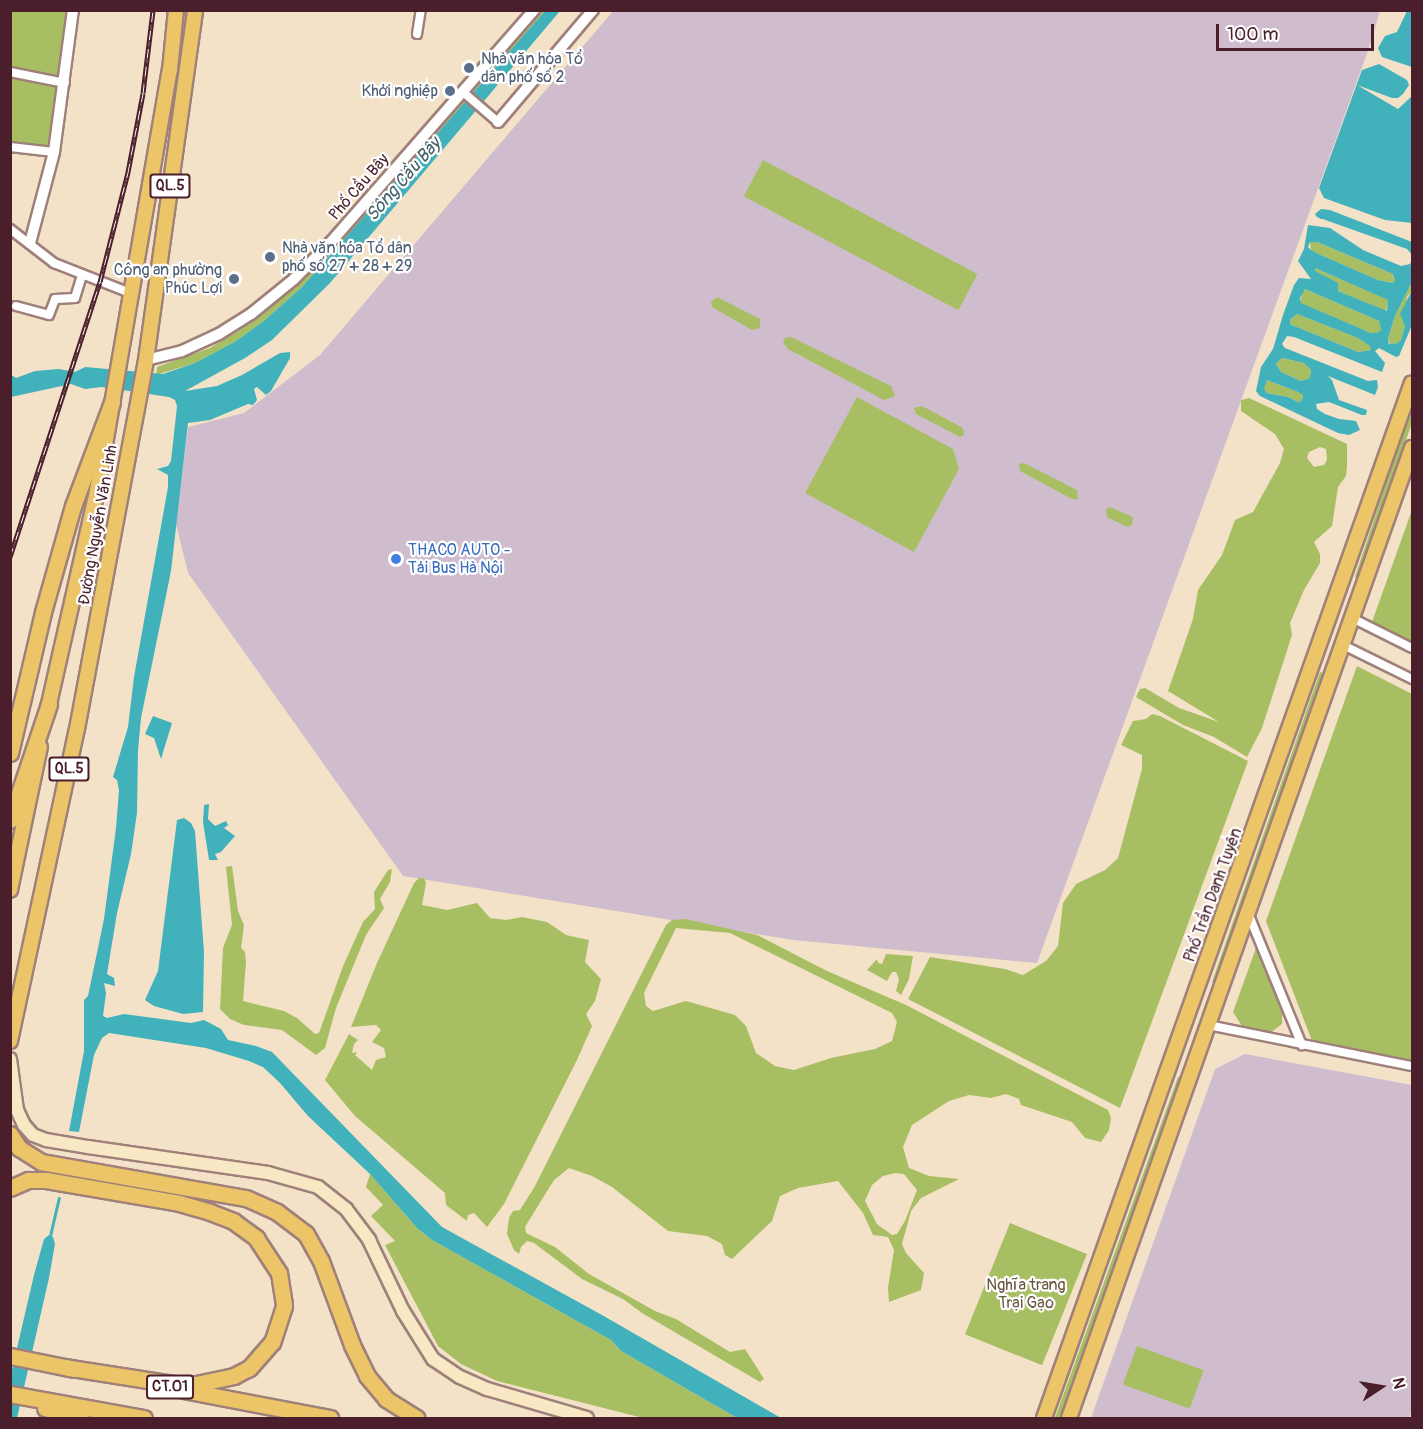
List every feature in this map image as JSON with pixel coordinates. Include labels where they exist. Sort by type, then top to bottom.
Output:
[{"type":"highway","points":[[10,753],[43,612],[72,506],[112,402]]},
{"type":"highway","points":[[10,820],[49,704]]},
{"type":"highway","points":[[10,1134],[19,1149],[29,1157],[84,1171],[246,1198],[277,1212],[306,1234],[321,1261],[352,1345],[367,1376],[386,1399],[416,1419]]},
{"type":"highway","points":[[10,1188],[28,1180],[60,1182],[179,1203],[227,1219],[256,1238],[272,1259],[284,1291],[281,1321],[267,1351],[249,1368],[218,1380],[173,1384],[65,1367]]},
{"type":"highway","name":"CT.01","points":[[10,1356],[330,1419]]},
{"type":"highway","points":[[10,1396],[81,1419]]},
{"type":"highway","name":"CT.01","points":[[10,1396],[144,1419]]},
{"type":"main road","name":"Đường Nguyễn Văn Linh","points":[[10,890],[97,491],[170,70],[176,10]]},
{"type":"main road","name":"Đường Nguyễn Văn Linh","points":[[10,1041],[78,729],[146,361],[195,10]]},
{"type":"main road","name":"Phố Trần Danh Tuyên","points":[[1044,1419],[1413,383]]},
{"type":"main road","points":[[1069,1419],[1413,448]]},
{"type":"main road","points":[[1326,625],[1345,639]]},
{"type":"main road","points":[[1186,1019],[1208,1025]]},
{"type":"main road","points":[[10,1059],[14,1095],[24,1125],[33,1136],[87,1147],[267,1173],[318,1187],[346,1209],[369,1240],[403,1311],[433,1359],[460,1377],[487,1389],[587,1419]]},
{"type":"main road","points":[[84,1171],[87,1147]]},
{"type":"street","points":[[30,243],[54,152],[73,10]]},
{"type":"street","points":[[417,34],[421,10]]},
{"type":"street","name":"Phố Cầu Bây","points":[[146,361],[206,341],[251,314],[278,294],[331,242],[534,10]]},
{"type":"street","points":[[463,92],[498,122],[593,10]]},
{"type":"street","points":[[10,72],[65,83]]},
{"type":"street","points":[[10,147],[54,152]]},
{"type":"street","points":[[10,229],[30,243],[49,261],[130,293]]},
{"type":"street","points":[[16,306],[50,315],[55,299],[75,298],[82,275]]},
{"type":"street","points":[[1352,618],[1413,648]]},
{"type":"street","points":[[1345,639],[1413,679]]},
{"type":"street","points":[[1248,913],[1302,1045]]},
{"type":"street","points":[[1208,1025],[1413,1066]]},
{"type":"shaded area","points":[[613,11],[1380,11],[1369,48],[1037,963],[793,940],[403,876],[188,573],[176,524],[188,427],[244,413],[320,355]]},
{"type":"shaded area","points":[[1245,1054],[1412,1085],[1412,1409],[1409,1418],[1091,1418],[1215,1069]]},
{"type":"green space","points":[[11,11],[73,11],[54,152],[11,148]]},
{"type":"green space","points":[[537,11],[545,11],[302,287],[265,320],[236,341],[195,363],[156,375],[157,367],[210,348],[243,328],[265,309]]},
{"type":"green space","points":[[763,160],[978,274],[958,310],[744,196]]},
{"type":"green space","points":[[1310,242],[1317,242],[1393,274],[1395,280],[1393,283],[1378,280],[1323,256],[1311,250]]},
{"type":"green space","points":[[1315,268],[1389,300],[1386,311],[1338,291],[1337,286],[1315,271]]},
{"type":"green space","points":[[1412,282],[1412,290],[1407,297],[1405,326],[1401,340],[1399,343],[1390,344],[1388,339],[1395,316]]},
{"type":"green space","points":[[1305,289],[1379,321],[1381,330],[1371,333],[1300,303]]},
{"type":"green space","points":[[717,297],[760,319],[760,328],[752,330],[712,307],[711,302]]},
{"type":"green space","points":[[1297,314],[1358,338],[1371,346],[1371,350],[1358,352],[1291,325],[1290,320]]},
{"type":"green space","points":[[791,337],[891,386],[895,396],[884,400],[788,349],[783,342],[785,338]]},
{"type":"green space","points":[[1282,358],[1304,363],[1311,370],[1310,378],[1301,381],[1281,372],[1276,364]]},
{"type":"green space","points":[[1267,380],[1303,394],[1302,400],[1298,402],[1288,397],[1267,393],[1263,389]]},
{"type":"green space","points":[[857,397],[953,449],[959,469],[914,552],[805,493]]},
{"type":"green space","points":[[1249,398],[1347,444],[1346,476],[1338,487],[1332,526],[1314,542],[1320,554],[1320,563],[1304,590],[1290,623],[1292,635],[1262,728],[1247,757],[1214,737],[1183,725],[1136,697],[1140,689],[1145,688],[1179,708],[1219,722],[1168,691],[1193,619],[1198,590],[1222,555],[1235,520],[1253,512],[1280,463],[1284,449],[1275,434],[1241,411],[1241,400]],"holes":[[[1320,447],[1326,449],[1327,460],[1324,465],[1314,467],[1307,458],[1309,452]]]},
{"type":"green space","points":[[1412,405],[1412,423],[1358,578],[1355,577]]},
{"type":"green space","points":[[922,406],[963,428],[964,435],[960,437],[916,414],[914,408]]},
{"type":"green space","points":[[1024,463],[1077,490],[1078,499],[1072,499],[1020,471],[1019,464]]},
{"type":"green space","points":[[1110,507],[1133,517],[1132,525],[1127,527],[1107,517],[1106,509]]},
{"type":"green space","points":[[1412,510],[1412,643],[1372,622]]},
{"type":"green space","points":[[1357,666],[1412,694],[1412,1060],[1312,1041],[1266,921]]},
{"type":"green space","points":[[1320,672],[1325,674],[1215,983],[1212,982]]},
{"type":"green space","points":[[1152,714],[1248,761],[1120,1108],[908,999],[930,957],[1005,969],[1023,975],[1046,961],[1058,946],[1063,903],[1076,884],[1105,870],[1118,858],[1142,769],[1142,755],[1121,745],[1133,721],[1146,719]]},
{"type":"green space","points":[[232,866],[238,911],[244,925],[241,948],[245,952],[246,962],[243,1001],[284,1011],[297,1018],[315,1034],[319,1033],[343,966],[363,922],[375,909],[374,892],[388,870],[392,869],[390,882],[380,899],[384,908],[366,935],[336,1008],[325,1048],[316,1055],[282,1030],[244,1025],[230,1019],[220,1009],[223,948],[232,925],[226,867]]},
{"type":"green space","points":[[419,878],[424,878],[426,883],[422,905],[447,910],[477,903],[490,918],[506,920],[522,917],[547,922],[566,935],[589,940],[585,962],[601,979],[595,1001],[586,1014],[592,1026],[577,1060],[504,1204],[487,1227],[474,1213],[468,1215],[467,1221],[446,1205],[445,1193],[355,1116],[325,1080],[349,1034],[358,1040],[354,1044],[352,1053],[357,1052],[355,1055],[372,1070],[376,1060],[386,1057],[384,1048],[372,1042],[381,1030],[376,1025],[351,1027],[377,963],[414,883]]},
{"type":"green space","points":[[685,919],[757,935],[827,971],[906,1005],[1108,1110],[1111,1118],[1109,1130],[1101,1142],[1085,1138],[1072,1122],[1021,1105],[1019,1099],[1006,1094],[991,1098],[969,1095],[949,1101],[912,1125],[903,1147],[909,1168],[929,1176],[959,1179],[921,1198],[911,1211],[902,1244],[906,1253],[924,1273],[921,1290],[889,1302],[888,1288],[894,1250],[888,1237],[873,1235],[863,1213],[838,1181],[798,1188],[780,1196],[772,1221],[732,1259],[725,1255],[722,1244],[707,1236],[668,1231],[612,1187],[592,1176],[569,1168],[554,1180],[525,1227],[526,1233],[555,1247],[589,1274],[655,1311],[676,1319],[730,1352],[745,1349],[764,1379],[760,1382],[642,1313],[623,1299],[582,1279],[534,1243],[527,1241],[521,1247],[519,1254],[514,1250],[507,1234],[509,1218],[513,1211],[520,1210],[535,1186],[666,925],[672,920]],"holes":[[[676,928],[730,933],[892,1013],[897,1022],[892,1041],[875,1049],[831,1058],[794,1070],[775,1066],[756,1053],[746,1026],[735,1015],[686,1001],[653,1011],[646,1006],[644,993]],[[895,1173],[904,1174],[917,1190],[905,1221],[897,1234],[892,1235],[877,1224],[865,1201],[872,1185],[883,1176]]]},
{"type":"green space","points":[[1256,948],[1282,1013],[1282,1024],[1270,1033],[1242,1026],[1233,1012]]},
{"type":"green space","points":[[886,954],[913,956],[909,979],[901,995],[896,991],[899,979],[896,972],[892,972],[887,981],[867,970],[877,959],[878,963],[882,964]]},
{"type":"green space","points":[[1182,1076],[1062,1418],[1055,1418],[1178,1077]]},
{"type":"green space","points":[[370,1174],[417,1228],[432,1240],[611,1340],[621,1351],[737,1418],[643,1418],[497,1381],[461,1364],[438,1346],[385,1245],[395,1241],[371,1216],[383,1205],[366,1187]]},
{"type":"green space","name":"Nghĩa trang Trại Gạo","points":[[1010,1223],[1087,1254],[1042,1365],[965,1334]]},
{"type":"green space","points":[[1137,1346],[1204,1370],[1190,1409],[1123,1385]]},
{"type":"water","name":"Sông Cầu Bây","points":[[545,11],[560,11],[330,283],[272,340],[245,358],[185,391],[217,386],[242,375],[280,353],[290,352],[290,358],[271,391],[266,395],[257,387],[254,389],[257,400],[253,405],[248,404],[210,420],[188,423],[171,571],[141,718],[137,813],[131,854],[117,913],[107,974],[114,978],[115,986],[104,983],[106,993],[103,1016],[107,1018],[124,1014],[191,1023],[204,1020],[221,1029],[228,1040],[272,1052],[442,1227],[602,1315],[781,1418],[737,1418],[621,1351],[611,1340],[432,1240],[417,1228],[370,1174],[308,1116],[280,1083],[263,1067],[249,1061],[206,1048],[109,1033],[102,1038],[94,1055],[79,1132],[69,1131],[84,1051],[84,1000],[88,996],[104,919],[116,828],[119,790],[117,780],[113,777],[128,727],[134,677],[168,487],[168,475],[157,469],[168,466],[171,461],[177,406],[175,400],[169,397],[102,387],[85,389],[71,384],[11,397],[10,374],[16,378],[35,371],[59,369],[75,372],[85,367],[163,374],[195,363],[236,341],[265,320],[302,287]]},
{"type":"water","points":[[1407,11],[1412,11],[1412,67],[1382,57],[1378,48],[1385,36],[1397,32]]},
{"type":"water","points":[[1379,64],[1407,80],[1409,85],[1403,94],[1398,98],[1392,98],[1357,85],[1398,109],[1412,96],[1412,223],[1385,220],[1324,198],[1319,188],[1362,70]]},
{"type":"water","points":[[1321,209],[1330,210],[1412,242],[1412,255],[1407,249],[1317,217],[1315,214]]},
{"type":"water","points":[[1308,225],[1330,228],[1363,250],[1401,266],[1410,264],[1412,260],[1412,282],[1395,316],[1388,339],[1389,344],[1398,343],[1401,340],[1405,326],[1400,314],[1412,290],[1412,325],[1399,356],[1396,357],[1379,348],[1375,351],[1385,363],[1382,372],[1294,337],[1287,336],[1282,344],[1285,348],[1368,381],[1377,380],[1378,387],[1375,395],[1328,376],[1332,380],[1339,400],[1367,410],[1366,415],[1329,402],[1316,404],[1317,409],[1325,414],[1356,421],[1360,430],[1349,435],[1338,433],[1260,396],[1256,391],[1261,367],[1273,349],[1294,285],[1299,278],[1311,279],[1298,261],[1304,249]],"holes":[[[1310,242],[1317,242],[1393,274],[1395,280],[1393,283],[1378,280],[1308,247]],[[1315,268],[1388,300],[1387,311],[1338,291],[1338,283],[1315,271]],[[1305,289],[1379,321],[1381,330],[1371,333],[1301,303],[1300,298]],[[1297,314],[1358,338],[1370,346],[1371,350],[1358,352],[1291,325],[1290,320]],[[1282,358],[1304,363],[1311,370],[1310,378],[1301,381],[1281,372],[1276,364]],[[1267,380],[1303,395],[1302,400],[1298,402],[1288,397],[1267,393],[1264,389]]]},
{"type":"water","points":[[153,716],[172,723],[161,759],[154,738],[145,734]]},
{"type":"water","points":[[209,804],[208,819],[215,826],[226,821],[228,825],[224,828],[235,836],[221,852],[215,854],[218,860],[209,860],[203,822],[204,805]]},
{"type":"water","points":[[184,818],[191,823],[195,831],[204,952],[203,1012],[183,1014],[154,1006],[145,1000],[158,971],[177,820]]},
{"type":"water","points":[[49,1235],[53,1237],[55,1244],[49,1278],[17,1418],[11,1418],[11,1374],[34,1275],[44,1239]]},
{"type":"waterway","points":[[50,1236],[59,1198]]},
{"type":"railway","points":[[10,557],[100,282],[128,172],[143,93],[153,10]]},
{"type":"place","name":"Nhà văn hóa Tổ dân phố số 2","points":[[469,68]]},
{"type":"place","name":"Khởi nghiệp","points":[[450,91]]},
{"type":"place","name":"Nhà văn hóa Tổ dân phố số 27 + 28 + 29","points":[[270,257]]},
{"type":"place","name":"Công an phường Phúc Lợi","points":[[234,279]]},
{"type":"place","name":"THACO AUTO - Tải Bus Hà Nội","points":[[396,559]]}]
